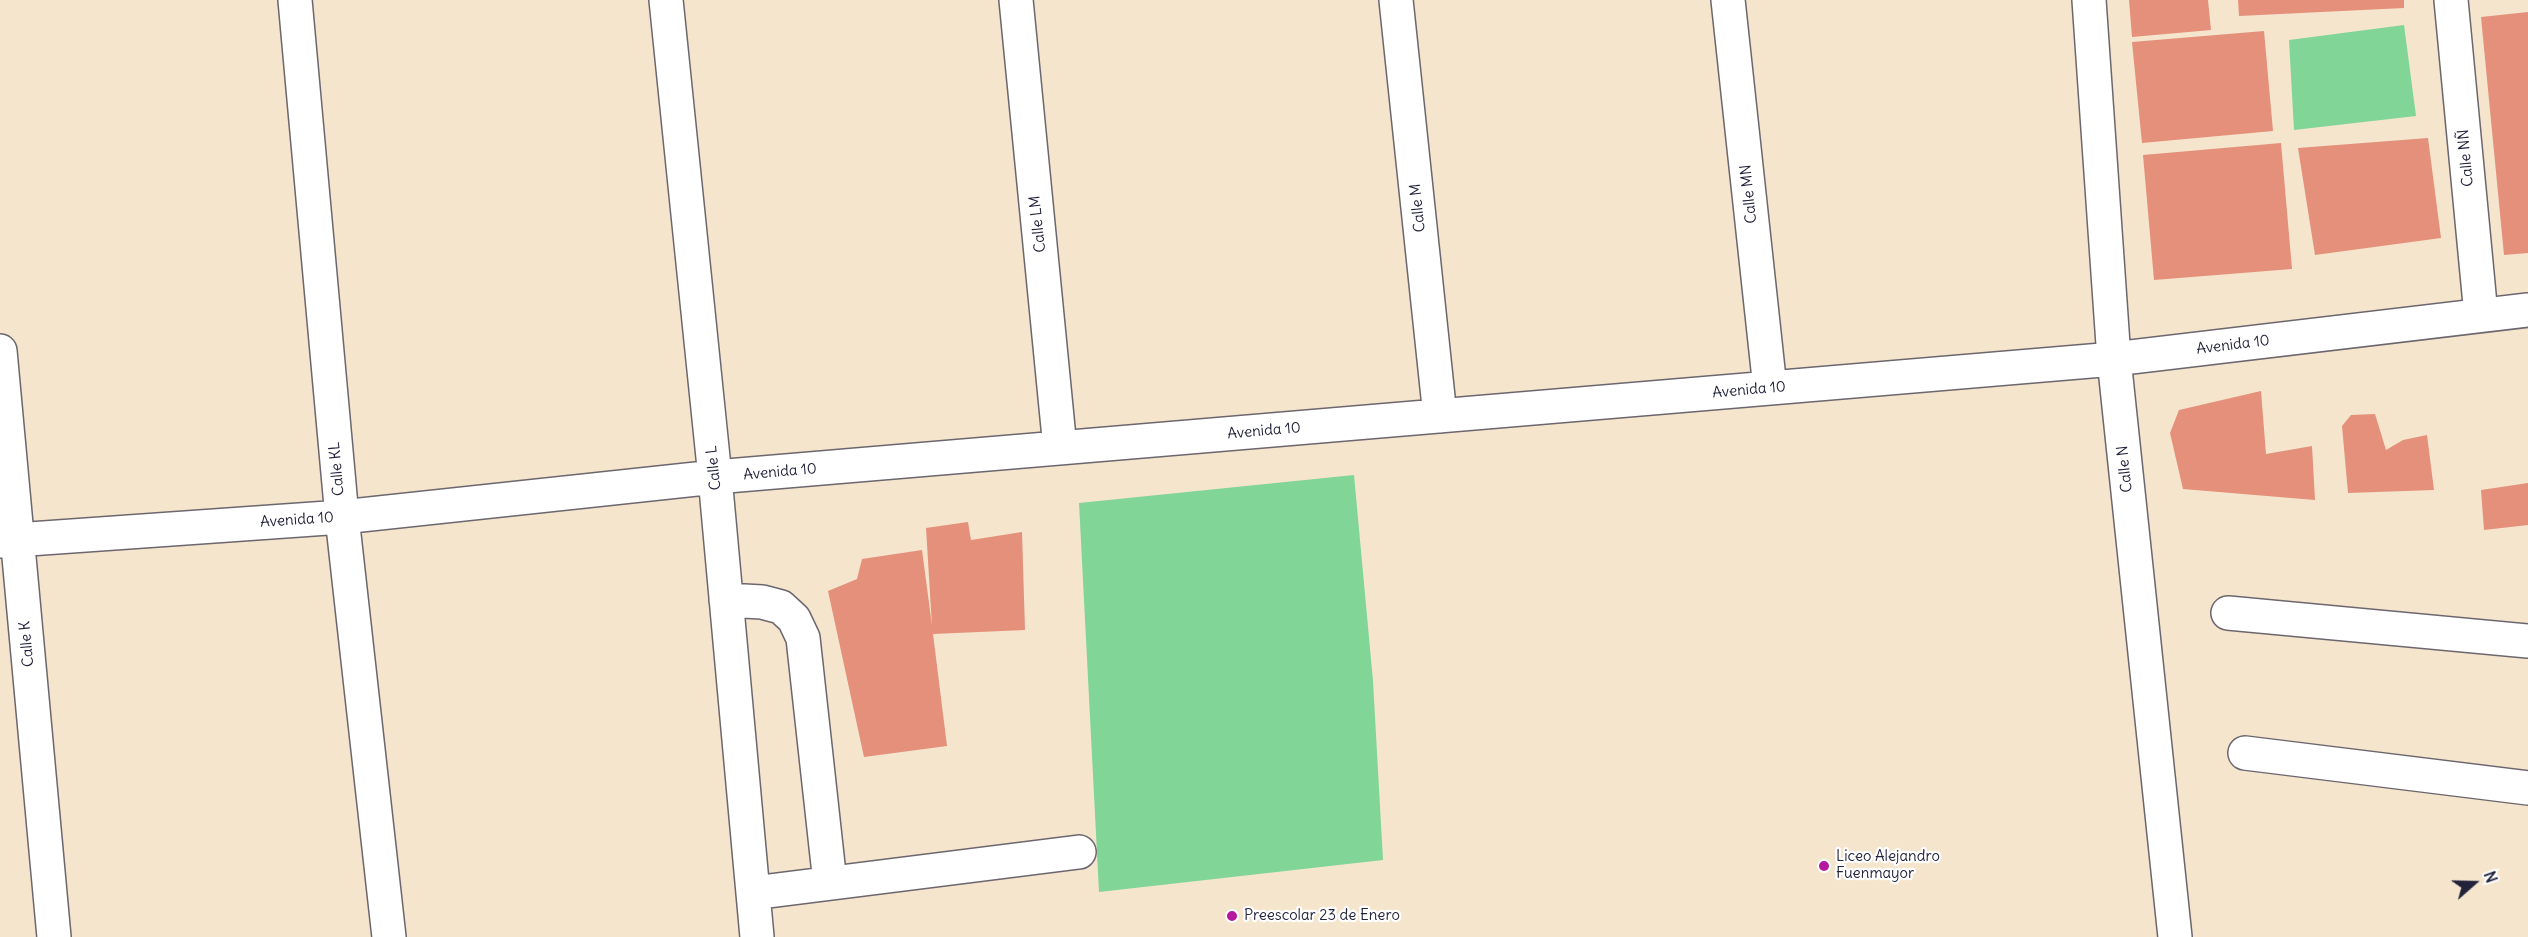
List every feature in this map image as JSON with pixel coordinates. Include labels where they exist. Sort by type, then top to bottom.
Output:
[{"type":"street","name":"Calle KL","points":[[295,0],[342,517],[389,937]]},
{"type":"street","name":"Calle L","points":[[666,0],[715,477],[757,937]]},
{"type":"street","name":"Calle LM","points":[[1016,0],[1060,448]]},
{"type":"street","name":"Calle M","points":[[1396,0],[1440,416]]},
{"type":"street","name":"Calle MN","points":[[1728,0],[1770,388]]},
{"type":"street","name":"Calle N","points":[[2089,0],[2114,359],[2175,937]]},
{"type":"street","name":"Calle NÑ","points":[[2451,0],[2481,315]]},
{"type":"street","name":"Avenida 10","points":[[9,541],[342,517],[715,477],[2114,359],[2528,310]]},
{"type":"street","name":"Calle K","points":[[0,351],[9,541],[54,937]]},
{"type":"street","points":[[726,600],[762,602],[781,607],[794,619],[803,638],[830,884]]},
{"type":"street","points":[[2228,613],[2528,641]]},
{"type":"street","points":[[2244,753],[2528,788]]},
{"type":"street","points":[[753,893],[1079,852]]},
{"type":"green space","points":[[2404,25],[2416,116],[2294,130],[2289,40]]},
{"type":"green space","points":[[1354,475],[1373,681],[1383,860],[1099,892],[1079,503]]},
{"type":"building","points":[[2129,0],[2208,0],[2211,30],[2132,37]]},
{"type":"building","points":[[2238,0],[2404,0],[2404,8],[2239,16]]},
{"type":"building","points":[[2528,12],[2528,253],[2504,255],[2481,17]]},
{"type":"building","points":[[2264,31],[2273,131],[2142,143],[2132,42]]},
{"type":"building","points":[[2428,138],[2441,238],[2315,255],[2298,148]]},
{"type":"building","points":[[2281,143],[2292,269],[2154,280],[2143,155]]},
{"type":"building","points":[[2261,391],[2266,454],[2312,446],[2315,500],[2183,489],[2170,433],[2179,410]]},
{"type":"building","points":[[2375,414],[2386,450],[2403,440],[2427,435],[2434,490],[2348,493],[2342,426],[2351,415]]},
{"type":"building","points":[[2528,483],[2528,525],[2484,530],[2481,490]]},
{"type":"building","points":[[968,522],[971,540],[1022,532],[1025,630],[933,634],[947,746],[864,757],[828,591],[857,579],[862,559],[922,550],[932,626],[926,528]]},
{"type":"place","name":"Liceo Alejandro Fuenmayor","points":[[1824,866]]},
{"type":"place","name":"Preescolar 23 de Enero","points":[[1232,916]]}]
